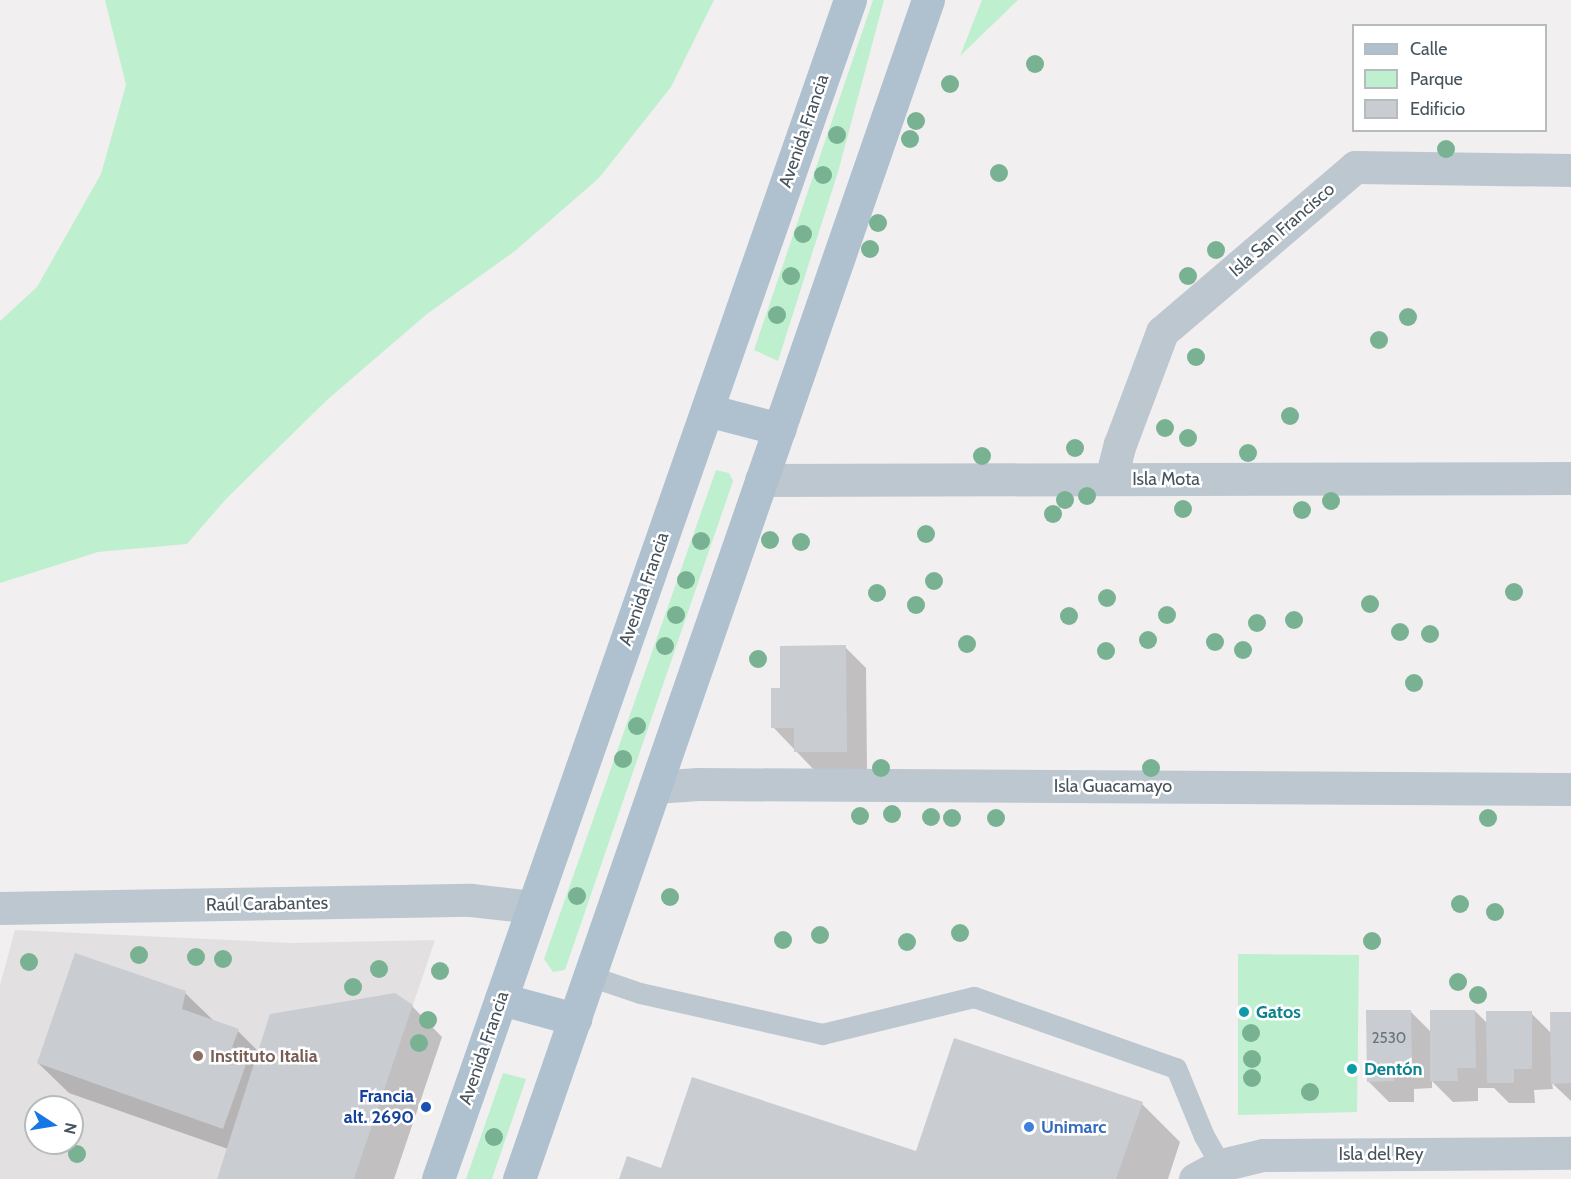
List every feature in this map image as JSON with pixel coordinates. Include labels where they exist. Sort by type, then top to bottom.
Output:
[{"type":"main road","name":"Avenida Francia","points":[[438,1179],[850,0]]},
{"type":"main road","points":[[519,1179],[928,0]]},
{"type":"main road","points":[[706,410],[780,429]]},
{"type":"main road","points":[[501,999],[575,1018]]},
{"type":"street","name":"Isla San Francisco","points":[[1112,479],[1120,444],[1162,332],[1355,167],[1571,170]]},
{"type":"street","name":"Isla Mota","points":[[761,480],[1571,478]]},
{"type":"street","name":"Isla Guacamayo","points":[[655,787],[698,784],[1571,789]]},
{"type":"street","name":"Raúl Carabantes","points":[[0,908],[471,900],[533,907]]},
{"type":"street","name":"Isla del Rey","points":[[1208,1172],[1263,1155],[1571,1153]]},
{"type":"lane","points":[[590,976],[640,993],[822,1034],[974,997],[1176,1068],[1204,1136],[1208,1172]]},
{"type":"shaded area","name":"Instituto Italia","points":[[15,930],[292,943],[435,940],[354,1179],[0,1179],[0,985]]},
{"type":"green space","points":[[105,0],[714,0],[671,87],[599,178],[515,251],[427,314],[328,399],[226,499],[187,544],[98,552],[0,583],[0,321],[37,287],[101,174],[126,85]]},
{"type":"green space","points":[[873,0],[884,0],[838,172],[778,361],[754,350]]},
{"type":"green space","points":[[982,0],[1018,0],[960,56]]},
{"type":"green space","points":[[716,470],[729,473],[733,481],[565,970],[553,972],[544,959]]},
{"type":"green space","points":[[1238,954],[1359,955],[1357,1112],[1238,1115]]},
{"type":"green space","points":[[503,1073],[526,1079],[492,1179],[466,1179]]},
{"type":"building","points":[[846,645],[847,752],[794,752],[794,728],[771,728],[771,688],[780,688],[780,646]]},
{"type":"building","points":[[75,953],[186,991],[182,1009],[239,1029],[232,1047],[250,1053],[223,1129],[37,1063]]},
{"type":"building","points":[[395,993],[413,1005],[354,1179],[217,1179],[270,1014]]},
{"type":"building","points":[[1366,1010],[1411,1010],[1412,1068],[1394,1068],[1394,1081],[1367,1082]]},
{"type":"building","points":[[1430,1010],[1475,1010],[1476,1068],[1457,1068],[1458,1081],[1430,1081]]},
{"type":"building","points":[[1486,1011],[1532,1011],[1532,1069],[1514,1069],[1514,1083],[1487,1083]]},
{"type":"building","points":[[1550,1012],[1571,1012],[1571,1083],[1551,1084]]},
{"type":"building","name":"Unimarc","points":[[954,1038],[1143,1102],[1116,1179],[619,1179],[627,1156],[661,1168],[692,1077],[916,1151]]},
{"type":"place","name":"Gatos","points":[[1244,1012]]},
{"type":"place","name":"Instituto Italia","points":[[198,1056]]},
{"type":"place","name":"Dentón","points":[[1352,1069]]},
{"type":"place","name":"Francia alt. 2690","points":[[426,1107]]},
{"type":"place","name":"Unimarc","points":[[1029,1127]]}]
